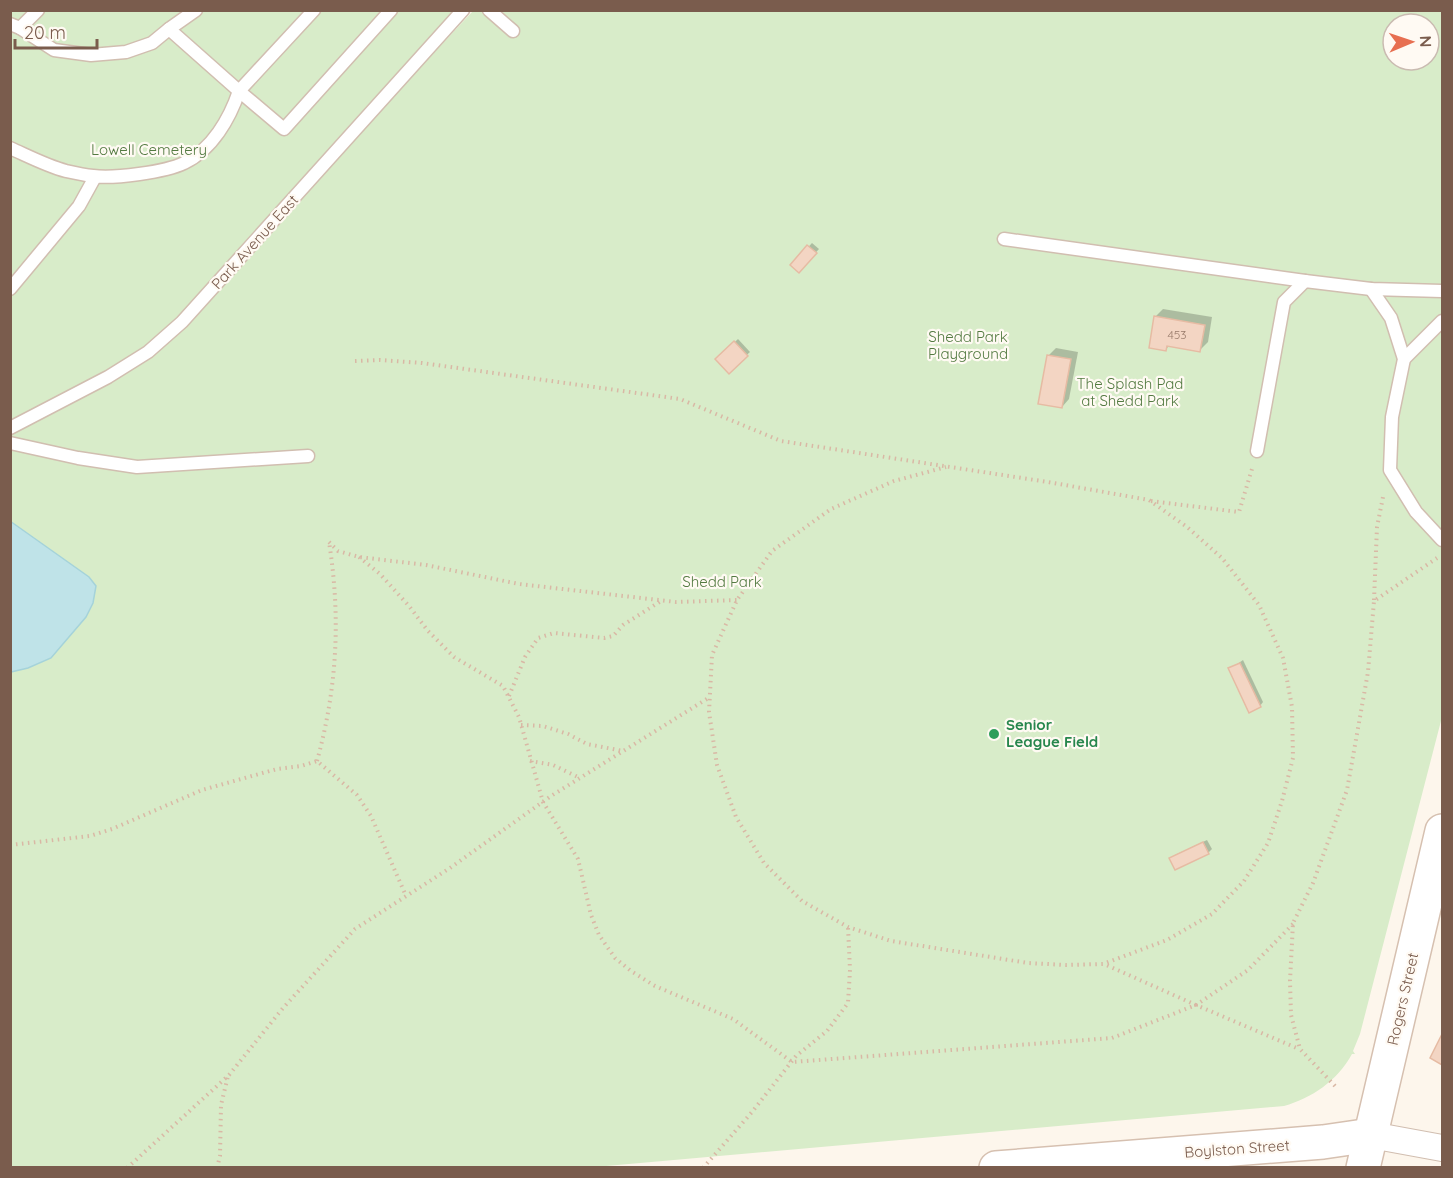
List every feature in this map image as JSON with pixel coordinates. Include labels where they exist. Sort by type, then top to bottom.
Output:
[{"type":"main road","name":"Rogers Street","points":[[1363,1167],[1443,831]]},
{"type":"main road","name":"Boylston Street","points":[[996,1167],[1323,1142],[1371,1135]]},
{"type":"street","points":[[1371,1135],[1443,1148]]},
{"type":"lane","points":[[38,10],[15,26],[54,50],[91,55],[126,52],[152,43],[196,10]]},
{"type":"lane","points":[[10,148],[63,170],[95,177],[156,171],[185,163],[203,150],[219,132],[233,110],[239,91],[314,10]]},
{"type":"lane","points":[[169,29],[284,129],[391,10]]},
{"type":"lane","name":"Park Avenue East","points":[[10,428],[148,352],[182,322],[463,10]]},
{"type":"lane","points":[[489,10],[513,31]]},
{"type":"lane","points":[[10,289],[79,206],[95,177]]},
{"type":"lane","points":[[1004,239],[1371,289],[1443,291]]},
{"type":"lane","points":[[1257,451],[1284,303],[1305,280]]},
{"type":"lane","points":[[1371,289],[1391,318],[1404,359],[1392,417],[1390,470],[1416,512],[1443,540]]},
{"type":"lane","points":[[1404,359],[1443,321]]},
{"type":"lane","points":[[10,443],[78,458],[137,467],[308,456]]},
{"type":"path","points":[[355,361],[422,363],[680,399],[781,441],[1149,500],[1239,512],[1257,451]]},
{"type":"path","points":[[946,467],[894,481],[831,509],[772,551],[737,600],[712,655],[709,711],[717,765],[736,817],[764,863],[802,901],[848,927],[891,941],[1028,963],[1103,964],[1167,940],[1212,914],[1244,881],[1268,843],[1293,758],[1292,707],[1283,658],[1259,604],[1222,558],[1186,527],[1149,500]]},
{"type":"path","points":[[359,557],[380,574],[453,657],[503,686],[521,725],[543,802],[578,859],[591,915],[599,936],[615,958],[631,971],[655,986],[733,1019],[792,1062],[1112,1038],[1196,1005],[1248,970],[1293,923],[1313,883],[1347,790],[1368,672],[1377,527],[1390,470]]},
{"type":"path","points":[[317,761],[332,696],[335,663],[334,582],[329,542],[338,551],[359,557],[426,565],[519,584],[662,601],[737,600]]},
{"type":"path","points":[[1374,601],[1443,555]]},
{"type":"path","points":[[508,697],[525,657],[538,638],[554,633],[604,638],[613,636],[622,625],[662,601]]},
{"type":"path","points":[[127,1167],[229,1075],[283,1008],[355,929],[450,868],[543,802],[710,697]]},
{"type":"path","points":[[521,725],[543,726],[568,734],[587,744],[623,751]]},
{"type":"path","points":[[10,844],[90,836],[112,829],[202,790],[317,761]]},
{"type":"path","points":[[317,761],[357,795],[371,816],[406,896]]},
{"type":"path","points":[[530,761],[553,765],[580,778]]},
{"type":"path","points":[[1293,923],[1291,1015],[1300,1049]]},
{"type":"path","points":[[703,1167],[752,1112],[796,1056],[827,1031],[848,1003],[850,970],[848,927]]},
{"type":"path","points":[[1103,964],[1300,1049],[1335,1086]]},
{"type":"path","points":[[217,1167],[220,1156],[221,1105],[229,1075]]},
{"type":"green space","name":"Shedd Park","points":[[10,11],[463,11],[215,286],[473,11],[1442,11],[1442,717],[1360,1034],[1353,1051],[1355,1054],[1352,1054],[1339,1072],[1323,1087],[1284,1106],[595,1167],[11,1167]]},
{"type":"water","points":[[10,521],[89,577],[96,586],[93,603],[86,617],[51,658],[28,668],[11,672]]},
{"type":"building","points":[[807,245],[817,253],[799,273],[790,265]]},
{"type":"building","points":[[1154,316],[1205,325],[1200,352],[1167,346],[1166,351],[1149,348]]},
{"type":"building","points":[[734,341],[748,356],[729,374],[715,359]]},
{"type":"building","points":[[1047,355],[1071,359],[1062,408],[1038,404]]},
{"type":"building","points":[[1240,663],[1261,707],[1249,713],[1228,668]]},
{"type":"building","points":[[1203,842],[1209,854],[1175,870],[1169,858]]},
{"type":"building","points":[[1442,1034],[1442,1065],[1430,1058]]},
{"type":"place","name":"Senior League Field","points":[[994,734]]},
{"type":"park label","name":"Lowell Cemetery","points":[[149,150]]},
{"type":"park label","name":"Shedd Park Playground","points":[[968,346]]},
{"type":"park label","name":"The Splash Pad at Shedd Park","points":[[1130,392]]}]
